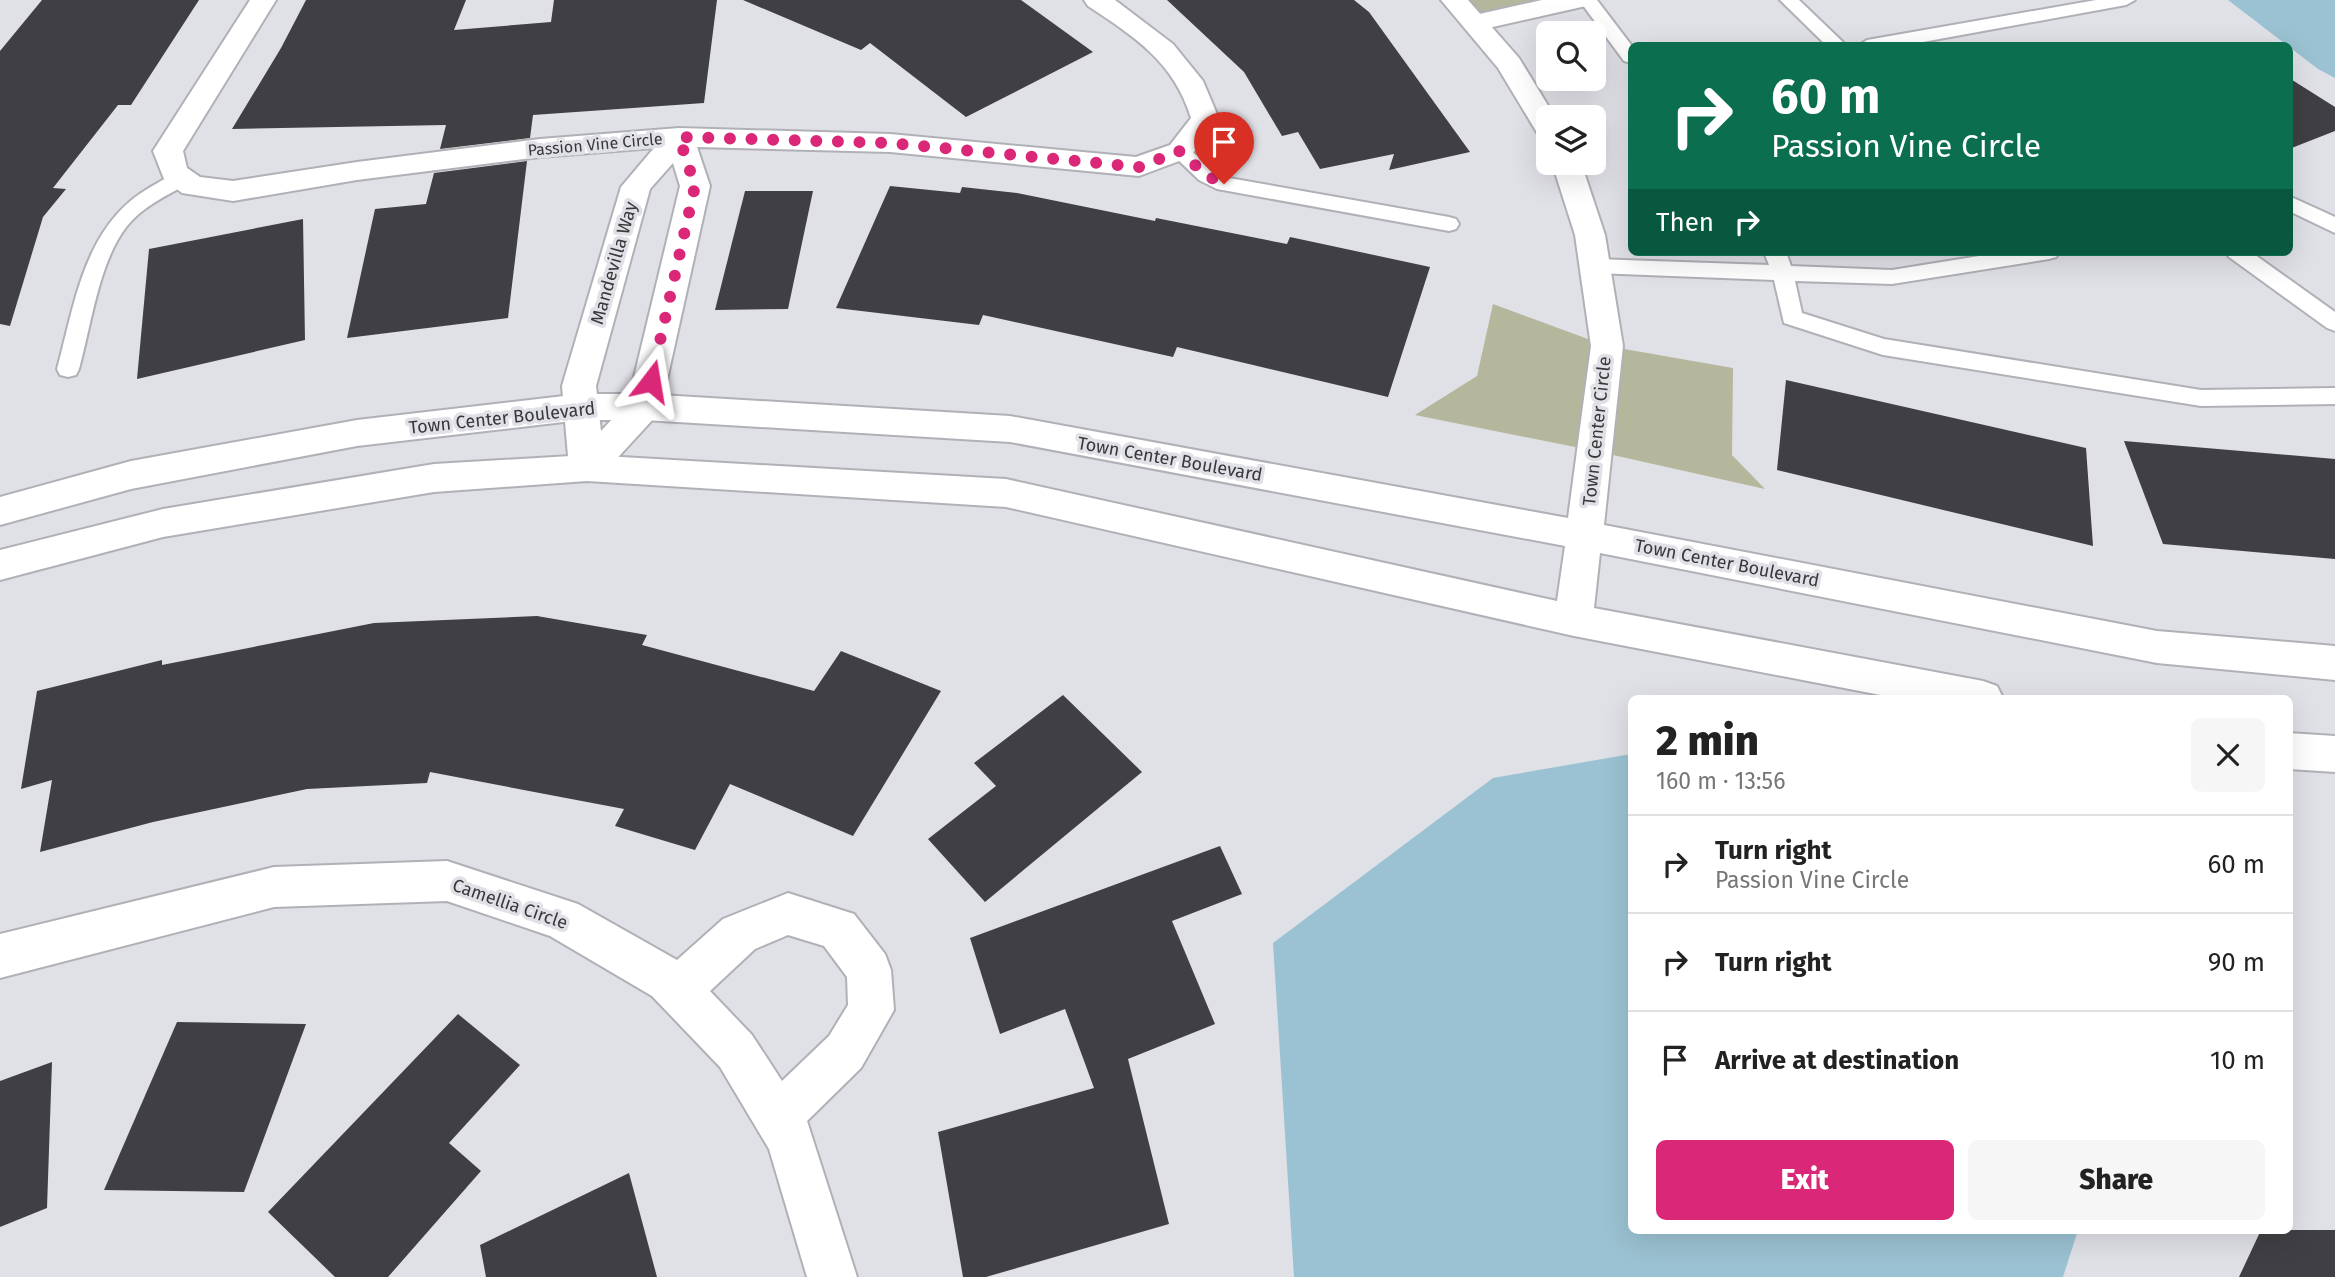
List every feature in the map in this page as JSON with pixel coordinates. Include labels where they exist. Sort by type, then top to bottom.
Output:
[{"type":"street","points":[[182,178],[174,172],[168,151],[263,0]]},
{"type":"street","points":[[1097,0],[1135,25],[1183,68],[1200,96],[1205,119],[1180,151]]},
{"type":"street","points":[[1454,0],[1509,64],[1536,109]]},
{"type":"street","points":[[1475,23],[1577,0]]},
{"type":"street","points":[[587,468],[644,407],[695,186],[679,137]]},
{"type":"street","name":"Passion Vine Circle","points":[[182,178],[192,186],[233,191],[357,171],[540,148],[679,137],[890,143],[1139,167],[1180,151]]},
{"type":"street","name":"Mandevilla Way","points":[[587,468],[579,386],[636,187],[679,137]]},
{"type":"street","name":"Town Center Circle","points":[[1570,175],[1590,235],[1607,346],[1574,620]]},
{"type":"street","name":"Town Center Boulevard","points":[[0,511],[131,475],[358,433],[581,407],[644,407],[1010,429],[1586,536],[2157,647],[2335,663]]},
{"type":"street","points":[[0,565],[163,523],[434,478],[587,468],[1006,493],[1574,620],[1967,695]]},
{"type":"street","points":[[2293,751],[2335,754]]},
{"type":"street","name":"Camellia Circle","points":[[0,956],[274,887],[447,881],[562,919],[668,980],[736,1051],[790,1138],[832,1277]]},
{"type":"street","points":[[678,989],[739,934],[788,914],[838,929],[869,970],[871,1010],[845,1052],[809,1089],[777,1116]]},
{"type":"lane","points":[[1588,0],[1628,53]]},
{"type":"lane","points":[[1789,0],[1834,42]]},
{"type":"lane","points":[[1890,42],[2126,0]]},
{"type":"lane","points":[[1180,151],[1206,175],[1224,184],[1449,224]]},
{"type":"lane","points":[[68,369],[102,254],[120,221],[152,195],[182,178]]},
{"type":"lane","points":[[2293,206],[2335,226]]},
{"type":"lane","points":[[1595,266],[1779,263],[1892,277],[2024,256]]},
{"type":"lane","points":[[2242,256],[2335,323]]},
{"type":"lane","points":[[1779,263],[1792,318],[1883,347],[2201,398],[2335,396]]},
{"type":"green space","points":[[1454,0],[1577,0],[1475,23]]},
{"type":"green space","points":[[1493,304],[1607,346],[1733,368],[1732,455],[1765,489],[1415,415],[1477,376]]},
{"type":"water","points":[[2228,0],[2335,0],[2335,78],[2293,50],[2293,42],[2283,42]]},
{"type":"water","points":[[1628,755],[1628,1234],[2077,1234],[2063,1277],[1294,1277],[1273,943],[1493,778]]},
{"type":"building","points":[[42,0],[199,0],[131,105],[118,105],[53,188],[66,189],[43,217],[10,326],[0,324],[0,51]]},
{"type":"building","points":[[306,0],[466,0],[454,30],[551,22],[554,0],[717,0],[704,103],[533,115],[530,138],[440,149],[446,125],[232,129],[281,48]]},
{"type":"building","points":[[743,0],[1021,0],[1093,52],[966,117],[870,43],[861,50]]},
{"type":"building","points":[[1167,0],[1354,0],[1369,12],[1470,152],[1389,170],[1394,154],[1320,169],[1298,132],[1282,136],[1244,72]]},
{"type":"building","points":[[2293,81],[2335,107],[2335,131],[2293,147]]},
{"type":"building","points":[[527,161],[508,318],[347,338],[375,209],[426,204],[434,173]]},
{"type":"building","points":[[890,186],[960,193],[962,187],[1017,193],[1287,244],[1290,237],[1430,267],[1388,397],[1177,347],[1173,357],[983,315],[979,325],[836,308]]},
{"type":"building","points":[[745,191],[813,191],[788,309],[715,310]]},
{"type":"building","points":[[303,219],[305,340],[137,379],[149,249]]},
{"type":"building","points":[[1786,380],[2086,448],[2093,546],[1777,470]]},
{"type":"building","points":[[2124,441],[2335,459],[2335,559],[2163,544]]},
{"type":"building","points":[[537,616],[647,635],[642,645],[814,691],[841,651],[941,691],[853,836],[730,784],[695,850],[615,826],[624,809],[430,772],[427,783],[307,789],[153,822],[40,852],[52,780],[21,789],[37,691],[162,660],[162,665],[374,623]]},
{"type":"building","points":[[1063,695],[1142,772],[985,902],[928,839],[996,786],[974,763]]},
{"type":"building","points":[[1220,846],[1242,894],[1172,921],[1215,1024],[1128,1059],[1169,1224],[986,1277],[963,1277],[938,1132],[1094,1088],[1065,1009],[1000,1034],[970,938]]},
{"type":"building","points":[[458,1014],[520,1065],[449,1143],[481,1171],[388,1277],[335,1277],[268,1212]]},
{"type":"building","points":[[177,1022],[306,1024],[244,1192],[104,1190]]},
{"type":"building","points":[[52,1062],[47,1208],[0,1227],[0,1081]]},
{"type":"building","points":[[629,1173],[657,1277],[486,1277],[480,1245]]},
{"type":"building","points":[[2293,1230],[2335,1230],[2335,1277],[2239,1277],[2259,1234],[2293,1234]]},
{"type":"route","points":[[651,381],[695,186],[679,137],[890,143],[1139,167],[1180,151],[1191,164],[1224,184]]}]
